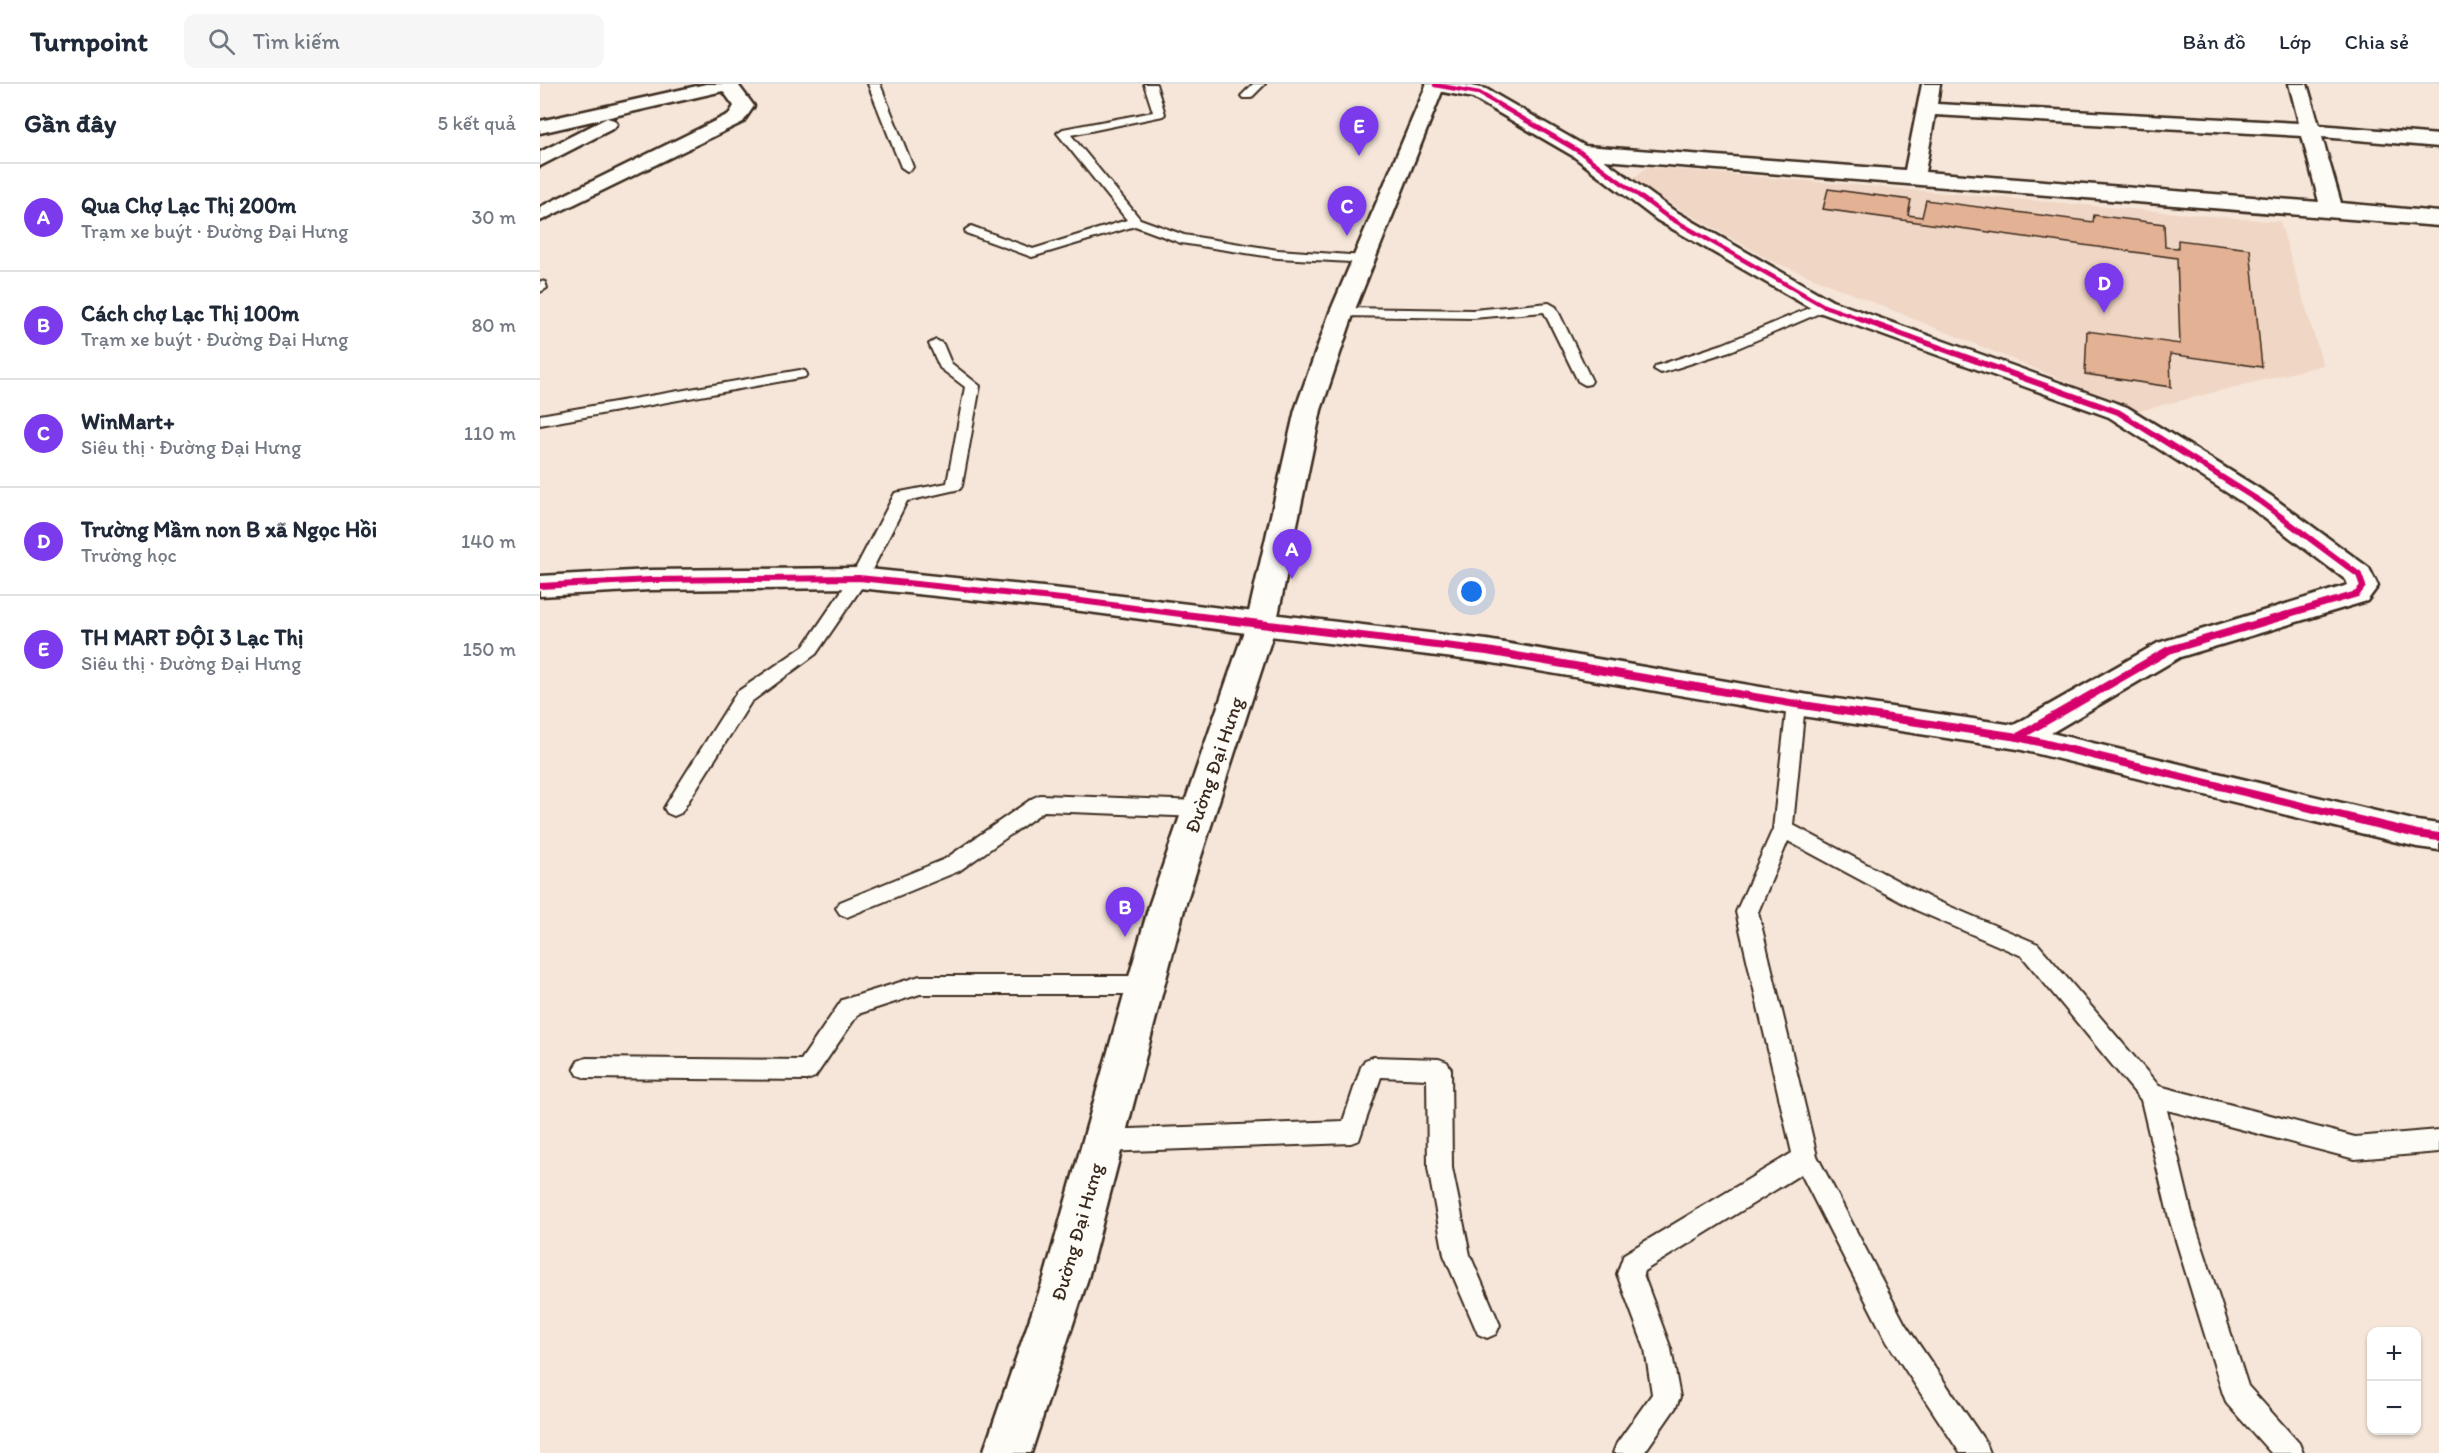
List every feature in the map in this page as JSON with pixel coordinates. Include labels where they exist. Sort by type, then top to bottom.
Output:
[{"type":"street","points":[[540,127],[730,84],[744,106],[736,118],[540,215]]},
{"type":"street","points":[[1914,177],[1930,84]]},
{"type":"street","points":[[2298,84],[2332,209]]},
{"type":"street","points":[[1435,85],[1479,93],[1580,152],[1665,215],[1824,306],[2118,412],[2261,502],[2359,575],[2363,581],[2363,586],[2357,594],[2169,650],[2018,737]]},
{"type":"street","name":"Đường Đại Hưng","points":[[1007,1453],[1066,1278],[1167,906],[1261,625],[1308,410],[1342,312],[1435,85]]},
{"type":"street","points":[[540,160],[646,104]]},
{"type":"street","points":[[1926,109],[2310,130],[2439,141]]},
{"type":"street","points":[[1580,152],[2439,219]]},
{"type":"street","points":[[540,586],[650,580],[860,578],[1081,601],[1261,625],[1488,651],[1796,704],[2018,737],[2405,831],[2439,837]]},
{"type":"lane","points":[[874,84],[908,167]]},
{"type":"lane","points":[[1150,84],[1159,114],[1063,133],[1134,222],[1181,239],[1278,254],[1364,260]]},
{"type":"lane","points":[[1247,96],[1259,84]]},
{"type":"lane","points":[[971,230],[1032,253],[1134,222]]},
{"type":"lane","points":[[1342,312],[1473,314],[1549,306],[1585,381]]},
{"type":"lane","points":[[1661,369],[1728,347],[1824,306]]},
{"type":"lane","points":[[674,808],[744,697],[810,650],[860,578],[901,497],[954,486],[973,386],[945,365],[936,344]]},
{"type":"lane","points":[[540,420],[800,374]]},
{"type":"lane","points":[[1796,704],[1783,829],[1747,912],[1805,1158],[1896,1333],[1976,1453]]},
{"type":"lane","points":[[847,908],[952,865],[1040,803],[1200,809]]},
{"type":"lane","points":[[1783,829],[1923,904],[2030,950],[2152,1095],[2181,1218],[2237,1394],[2289,1453]]},
{"type":"lane","points":[[586,1068],[807,1070],[850,1007],[920,985],[1145,985]]},
{"type":"lane","points":[[1103,1141],[1351,1132],[1373,1067],[1439,1069],[1440,1168],[1446,1201],[1457,1255],[1487,1325]]},
{"type":"lane","points":[[2152,1095],[2355,1148],[2439,1141]]},
{"type":"lane","points":[[1627,1453],[1666,1397],[1658,1349],[1630,1274],[1634,1263],[1805,1158]]},
{"type":"shaded area","points":[[1647,167],[2280,222],[2323,365],[2139,411],[1772,261],[1630,181]]},
{"type":"building","points":[[1828,189],[1911,200],[1908,215],[1922,217],[1926,200],[2093,222],[2094,215],[2164,224],[2165,247],[2178,248],[2178,240],[2250,249],[2262,367],[2170,354],[2171,387],[2085,374],[2087,331],[2180,344],[2177,258],[1823,209]]},
{"type":"cycle path","points":[[1435,85],[1479,93],[1580,152],[1665,215],[1824,306],[2118,412],[2261,502],[2359,575],[2363,586],[2357,594],[2169,650],[2018,737]]},
{"type":"cycle path","points":[[540,586],[650,580],[859,578],[1081,601],[1261,625],[1487,651],[1796,704],[2018,737],[2417,834],[2439,837]]},
{"type":"place","name":"TH MART ĐỘI 3 Lạc Thị","points":[[1359,156]]},
{"type":"place","name":"WinMart+","points":[[1347,236]]},
{"type":"place","name":"Trường Mầm non B xã Ngọc Hồi","points":[[2104,313]]},
{"type":"place","name":"Qua Chợ Lạc Thị 200m","points":[[1292,579]]},
{"type":"place","name":"Cách chợ Lạc Thị 100m","points":[[1125,937]]}]
